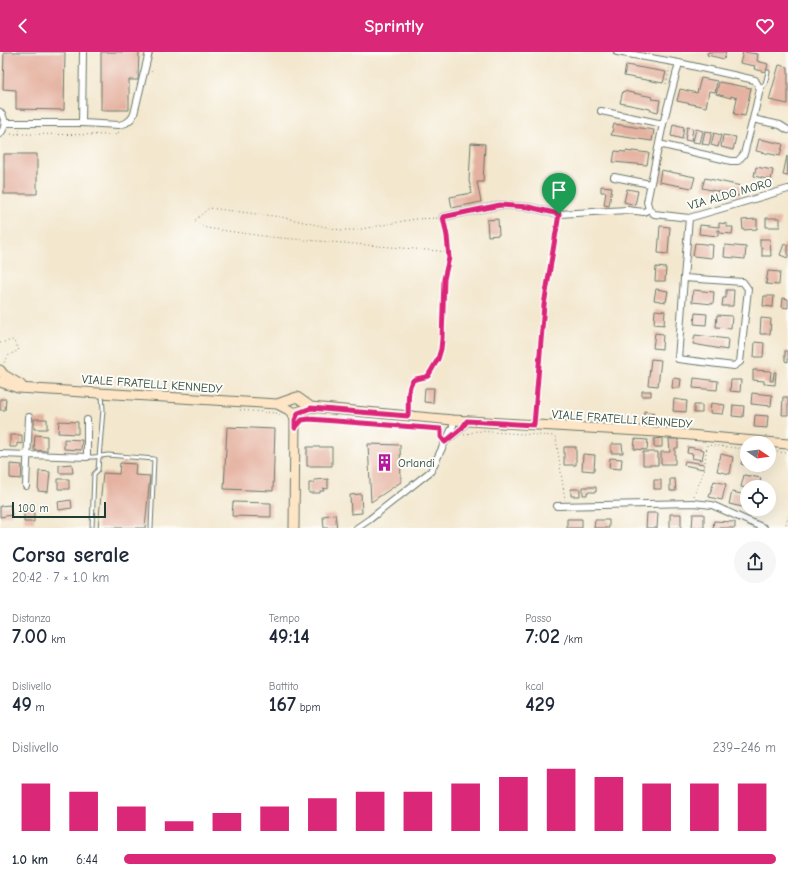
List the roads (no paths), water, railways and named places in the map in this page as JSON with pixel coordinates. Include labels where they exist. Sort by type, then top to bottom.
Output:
[{"type":"street","points":[[82,123],[83,52]]},
{"type":"street","points":[[5,123],[17,126],[82,123],[119,125],[126,123],[134,114],[149,52]]},
{"type":"street","points":[[617,52],[753,79],[758,82],[760,88],[753,119],[744,154],[738,161],[731,161],[659,144]]},
{"type":"street","points":[[648,209],[647,202],[650,184],[677,63]]},
{"type":"street","points":[[601,111],[663,124]]},
{"type":"street","points":[[0,112],[5,123],[0,134]]},
{"type":"street","points":[[753,119],[780,125],[788,130]]},
{"type":"street","points":[[614,177],[650,184]]},
{"type":"street","name":"VIA ALDO MORO","points":[[443,217],[500,205],[529,207],[559,214],[627,210],[644,212],[648,209],[654,214],[689,218],[788,189]]},
{"type":"street","points":[[684,278],[743,282],[748,289],[740,362],[734,366],[678,359],[684,278],[689,218]]},
{"type":"street","name":"VIALE FRATELLI KENNEDY","points":[[1,376],[10,386],[26,388],[277,404],[290,398]]},
{"type":"street","points":[[294,528],[293,416],[287,404],[290,398],[297,397],[311,408]]},
{"type":"street","points":[[293,416],[304,406],[302,400]]},
{"type":"street","name":"VIALE FRATELLI KENNEDY","points":[[277,404],[293,416],[311,408],[467,421],[657,432],[788,444]]},
{"type":"street","points":[[26,486],[28,417]]},
{"type":"street","points":[[0,454],[87,457],[87,420]]},
{"type":"street","points":[[356,528],[370,520],[431,471],[453,426],[453,420]]},
{"type":"street","points":[[445,442],[462,428],[467,421]]},
{"type":"street","points":[[557,506],[691,503],[712,505],[764,528]]},
{"type":"lane","points":[[760,88],[765,84],[768,72]]},
{"type":"lane","points":[[92,528],[94,474],[98,470],[103,410],[102,393]]},
{"type":"lane","points":[[87,457],[108,455],[154,459],[150,528]]},
{"type":"place","name":"Orlandi","points":[[385,463]]}]
